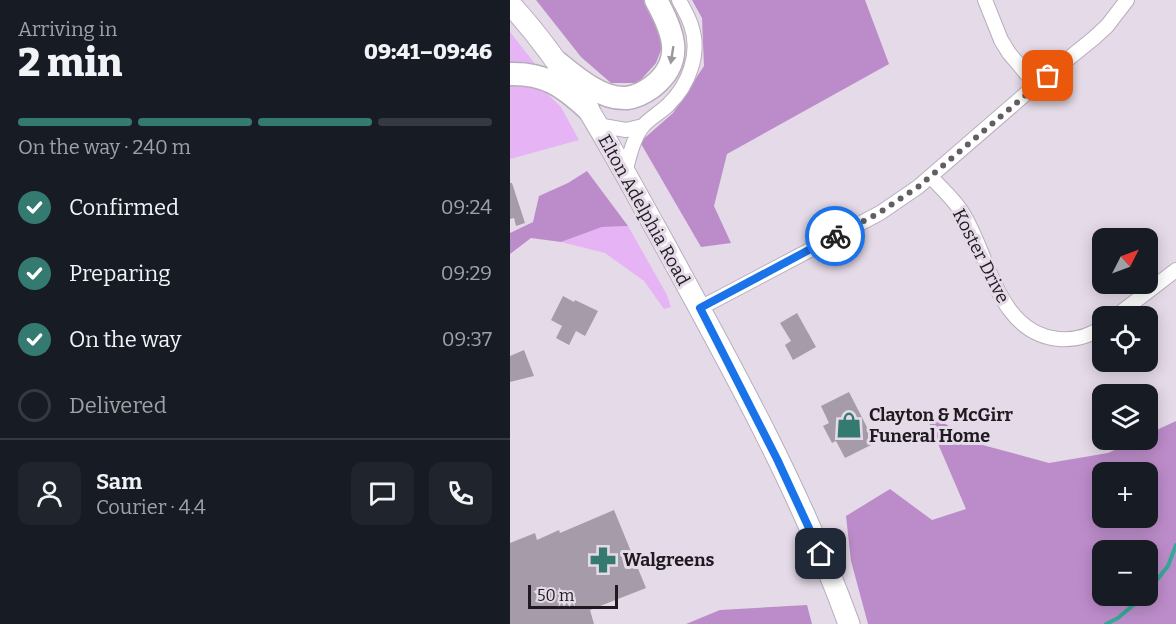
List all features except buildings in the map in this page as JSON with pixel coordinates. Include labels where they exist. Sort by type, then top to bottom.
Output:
[{"type":"highway","points":[[558,63],[583,83],[605,94],[626,99],[644,93],[660,81],[670,68],[674,45],[668,22],[656,0]]},
{"type":"highway","points":[[510,74],[543,77],[565,88],[592,117]]},
{"type":"main road","name":"Elton Adelphia Road","points":[[510,4],[529,24],[558,63],[592,117],[700,308],[798,501],[829,571],[849,624]]},
{"type":"street","points":[[625,173],[635,141],[643,126],[669,104],[681,90],[693,65],[694,36],[691,24],[679,0]]},
{"type":"street","points":[[985,0],[1001,40],[1036,85]]},
{"type":"street","points":[[700,308],[879,213],[931,177],[1036,85],[1094,39],[1118,14],[1127,0]]},
{"type":"street","points":[[592,117],[626,130],[643,126]]},
{"type":"street","name":"Koster Drive","points":[[931,177],[965,217],[1006,307],[1015,318],[1036,333],[1057,339],[1081,337],[1092,332]]},
{"type":"street","points":[[1129,306],[1176,270]]},
{"type":"shaded area","points":[[536,0],[646,0],[666,37],[656,63],[638,83],[611,83],[581,57]]},
{"type":"shaded area","points":[[692,0],[865,0],[889,64],[727,154],[714,206],[731,243],[701,247],[640,142],[673,113],[704,66],[702,18]]},
{"type":"shaded area","points":[[510,32],[539,69],[510,64]]},
{"type":"shaded area","points":[[510,80],[538,85],[561,107],[579,140],[510,159]]},
{"type":"shaded area","points":[[587,171],[628,226],[602,227],[561,242],[531,238],[510,254],[510,233],[533,222],[539,196],[568,183]]},
{"type":"shaded area","points":[[628,226],[667,295],[671,307],[664,309],[644,281],[605,253],[561,242],[602,227]]},
{"type":"shaded area","points":[[924,411],[979,444],[1049,463],[1115,450],[1158,450],[1158,429],[1176,421],[1176,624],[868,624],[851,561],[846,516],[890,489],[932,520],[966,509]]},
{"type":"shaded area","points":[[807,605],[812,624],[686,624],[720,610]]},
{"type":"waterway","points":[[1158,578],[1168,566],[1176,545]]},
{"type":"waterway","points":[[1106,624],[1118,618],[1132,606]]},
{"type":"way so far","points":[[835,236],[879,213],[918,187],[1048,76]]},
{"type":"place","name":"Clayton & McGirr Funeral Home","points":[[849,425]]},
{"type":"place","name":"Walgreens","points":[[603,560]]},
{"type":"route","points":[[821,554],[798,501],[700,308],[835,236]]}]
